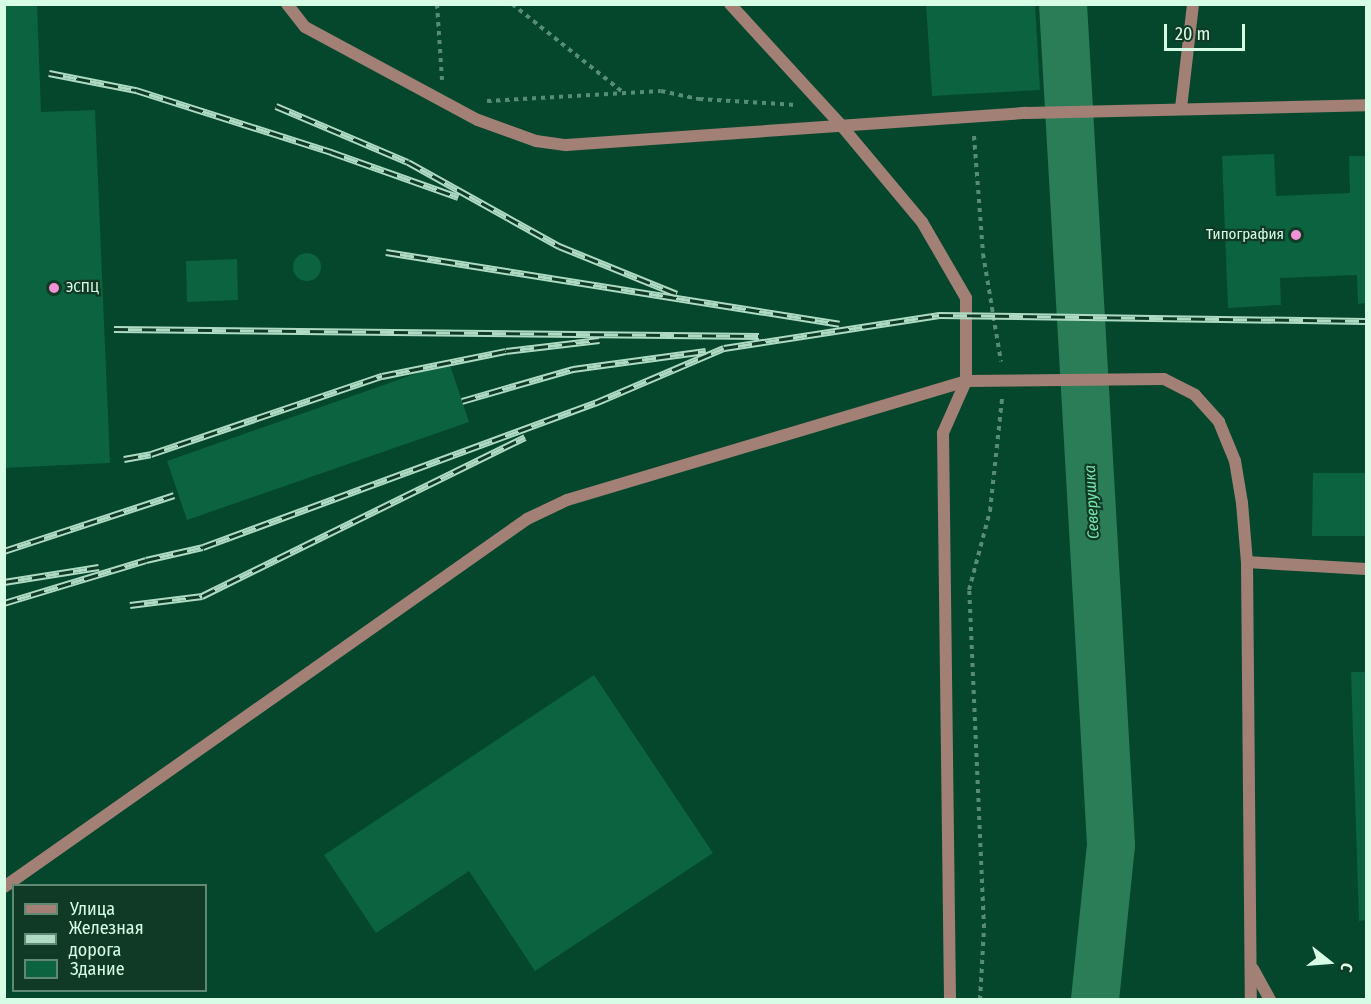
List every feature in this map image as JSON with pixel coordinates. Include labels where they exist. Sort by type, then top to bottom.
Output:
[{"type":"street","points":[[287,4],[305,27],[394,78],[478,120],[536,141],[593,146],[840,124],[1026,113],[1366,105]]},
{"type":"street","points":[[730,4],[840,124],[922,222],[966,298],[966,381],[943,433],[950,999]]},
{"type":"street","points":[[1181,108],[1193,4]]},
{"type":"street","points":[[4,887],[526,519],[614,483],[966,381],[1164,379],[1196,395],[1219,423],[1235,461],[1247,562],[1251,999]]},
{"type":"street","points":[[1247,562],[1366,568]]},
{"type":"street","points":[[1252,968],[1270,999]]},
{"type":"path","points":[[437,4],[442,90]]},
{"type":"path","points":[[512,4],[626,94]]},
{"type":"path","points":[[479,102],[661,91],[699,99]]},
{"type":"path","points":[[973,116],[983,254],[1010,381],[990,511],[969,590],[984,928],[980,999]]},
{"type":"building","name":"ЭСПЦ","points":[[4,4],[37,4],[41,112],[95,110],[110,463],[4,468]]},
{"type":"building","points":[[926,4],[1035,4],[1040,90],[932,96]]},
{"type":"building","name":"Типография","points":[[1274,154],[1276,196],[1350,193],[1349,156],[1366,156],[1366,303],[1358,304],[1357,275],[1280,278],[1281,305],[1228,308],[1222,156]]},
{"type":"building","points":[[307,253],[317,257],[321,267],[317,277],[307,281],[297,277],[293,267],[297,257]]},
{"type":"building","points":[[237,259],[238,300],[187,302],[186,261]]},
{"type":"building","points":[[449,362],[469,422],[187,520],[167,461]]},
{"type":"building","points":[[1313,473],[1366,473],[1366,536],[1312,536]]},
{"type":"building","points":[[1351,672],[1366,672],[1366,920],[1359,921]]},
{"type":"building","points":[[594,675],[713,853],[535,971],[469,871],[376,933],[324,855]]},
{"type":"waterway","name":"Северушка","points":[[1063,4],[1111,845],[1095,1000]]},
{"type":"railway","points":[[49,73],[136,90],[331,152],[458,197]]},
{"type":"railway","points":[[276,106],[408,162],[559,246],[677,294]]},
{"type":"railway","points":[[386,252],[839,324]]},
{"type":"railway","points":[[4,603],[146,560],[203,547],[595,403],[724,348],[939,315],[1366,321]]},
{"type":"railway","points":[[114,329],[759,336]]},
{"type":"railway","points":[[124,459],[151,454],[382,376],[506,351],[599,340]]},
{"type":"railway","points":[[462,401],[573,369],[706,351]]},
{"type":"railway","points":[[130,605],[202,596],[525,437]]},
{"type":"railway","points":[[4,551],[174,495]]},
{"type":"railway","points":[[4,582],[99,567]]},
{"type":"place","name":"Типография","points":[[1296,235]]},
{"type":"place","name":"ЭСПЦ","points":[[54,288]]}]
